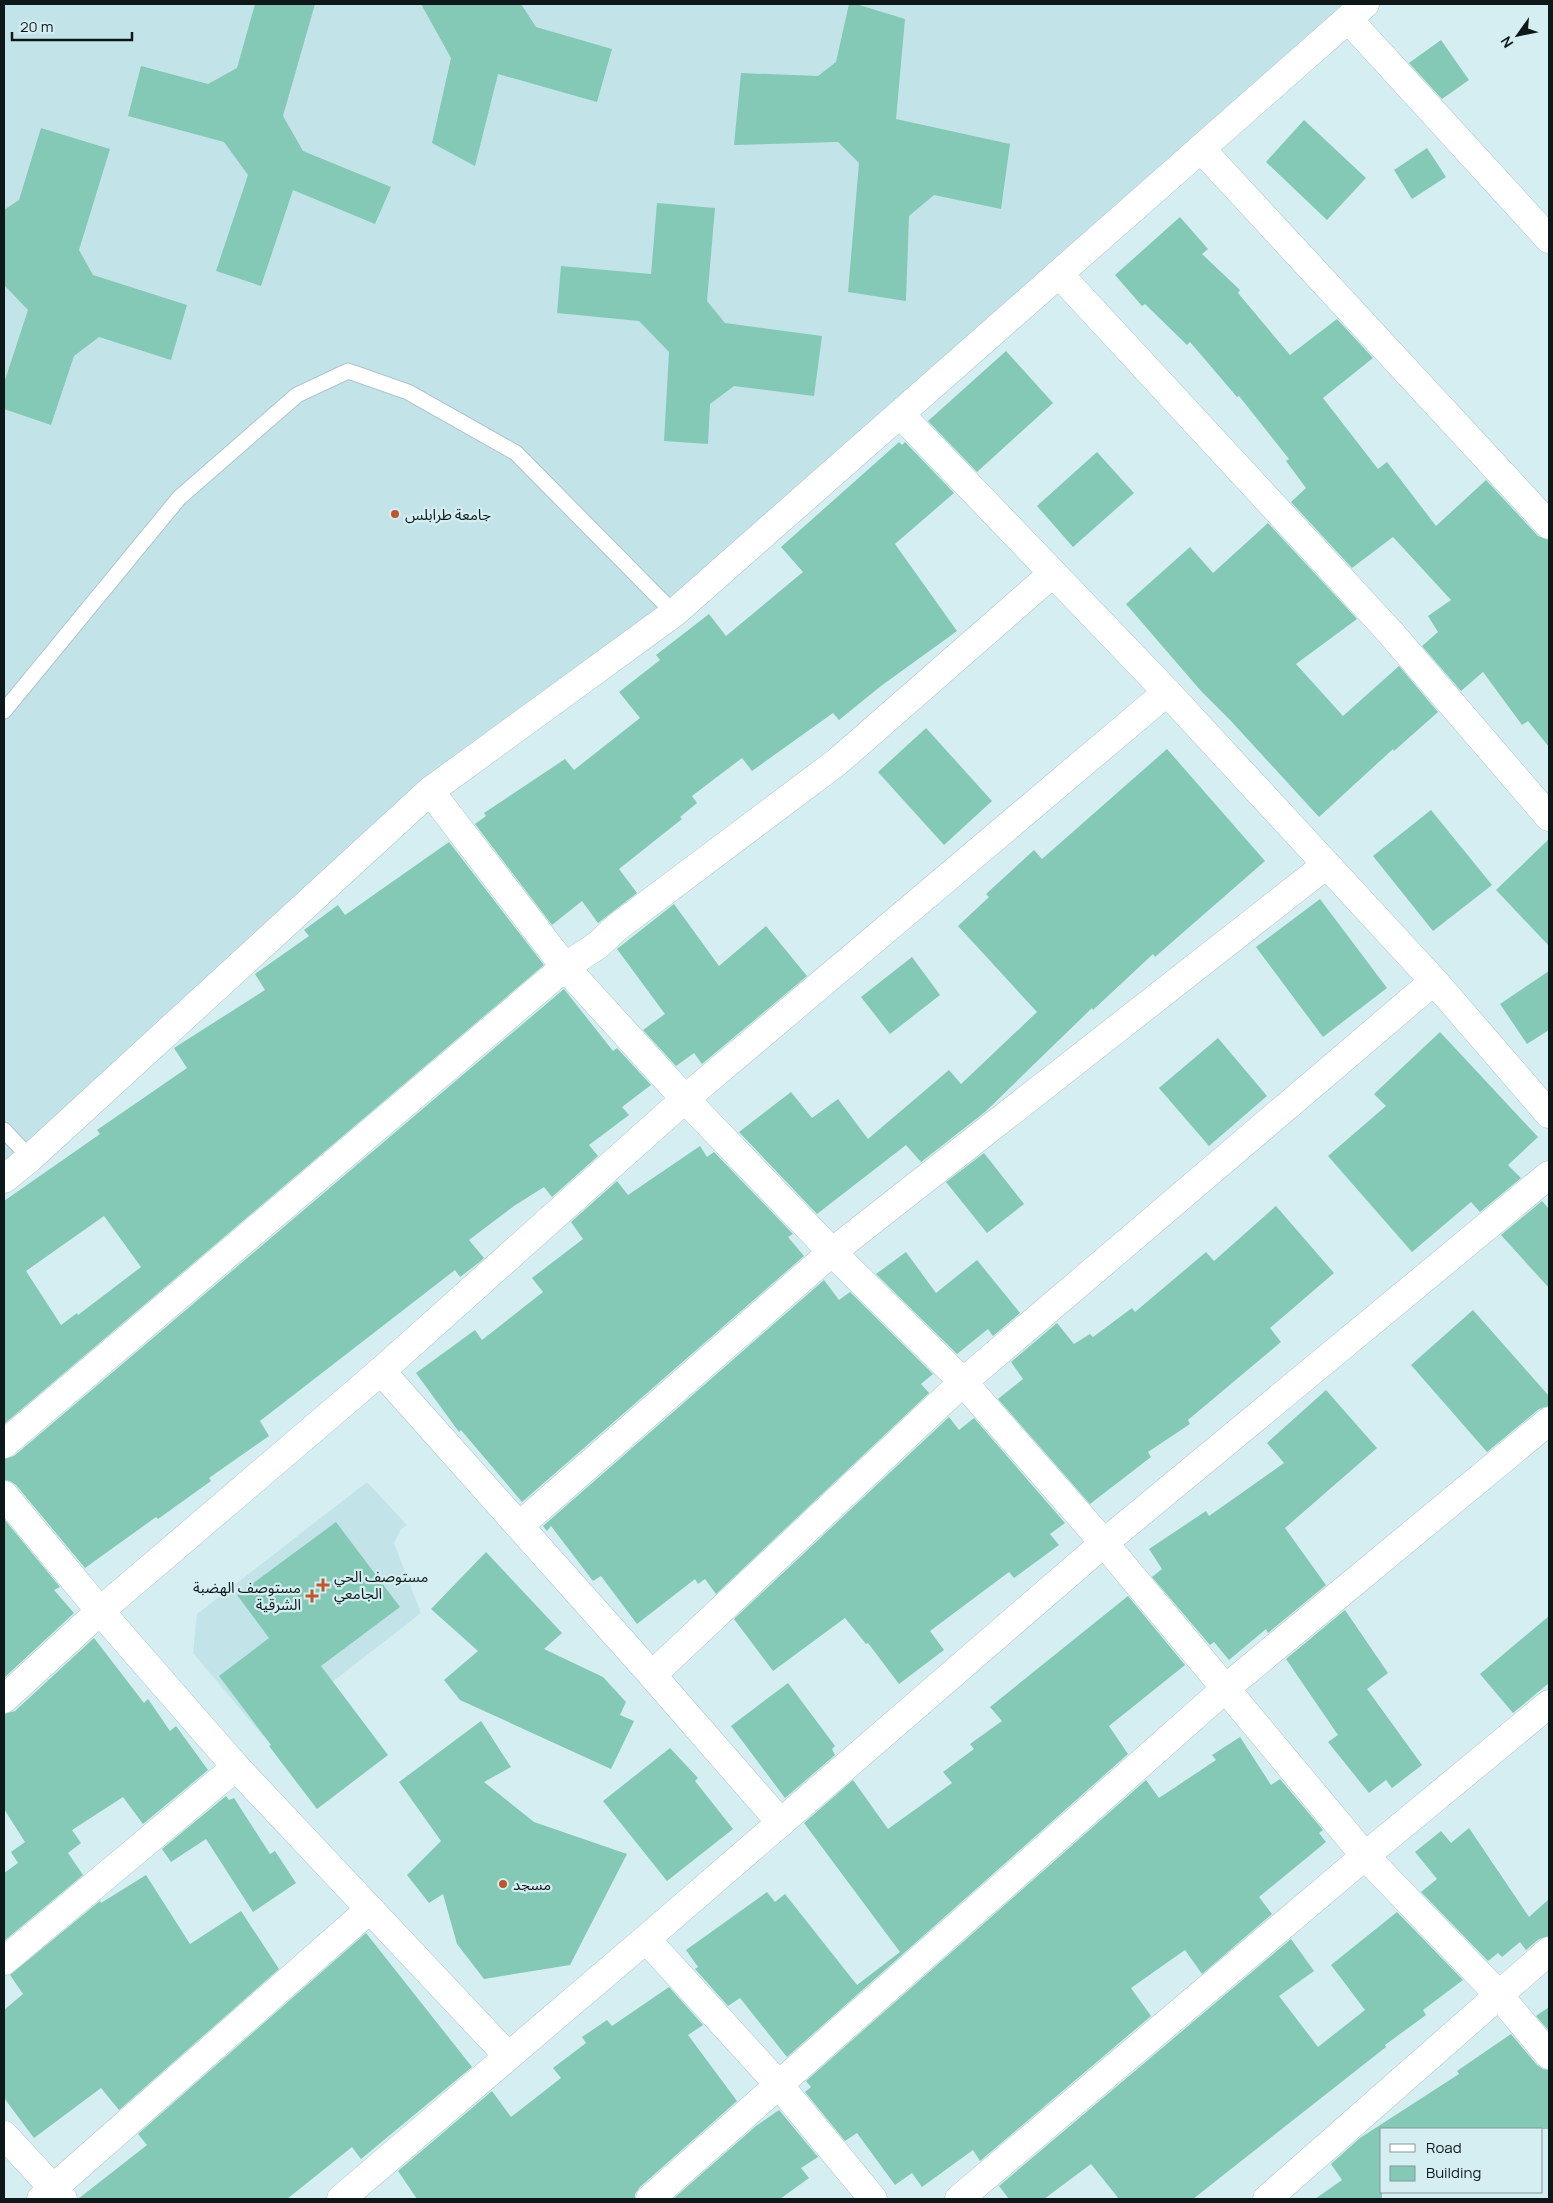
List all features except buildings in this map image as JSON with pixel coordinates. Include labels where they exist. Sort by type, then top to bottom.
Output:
[{"type":"street","points":[[4,1179],[30,1158],[430,791],[674,613],[1357,12],[1549,239]]},
{"type":"street","points":[[1201,149],[1549,525]]},
{"type":"street","points":[[1059,274],[1389,630],[1549,817]]},
{"type":"street","points":[[900,414],[1052,574],[1168,692],[1326,866],[1434,981],[1549,1114]]},
{"type":"street","points":[[4,1444],[565,967],[598,945],[616,928],[837,762],[1052,574]]},
{"type":"street","points":[[4,1699],[100,1611],[380,1371],[686,1099],[1168,692]]},
{"type":"street","points":[[430,791],[565,967],[686,1099],[832,1252],[963,1382],[1104,1542],[1365,1856],[1498,1994],[1549,2055]]},
{"type":"street","points":[[519,1526],[832,1252],[1326,866]]},
{"type":"street","points":[[652,1675],[963,1382],[1434,981]]},
{"type":"street","points":[[341,2199],[781,1823],[1104,1542],[1549,1175]]},
{"type":"street","points":[[380,1371],[652,1675],[781,1823]]},
{"type":"street","points":[[650,2199],[1226,1688],[1549,1421]]},
{"type":"street","points":[[4,1495],[100,1611],[236,1767],[508,2056]]},
{"type":"street","points":[[959,2199],[1365,1856],[1549,1704]]},
{"type":"street","points":[[4,1961],[236,1767]]},
{"type":"street","points":[[4,2136],[52,2196],[370,1909]]},
{"type":"street","points":[[646,1939],[779,2085],[874,2199]]},
{"type":"street","points":[[1267,2199],[1549,1951]]},
{"type":"lane","points":[[4,711],[180,498],[297,395],[348,371],[408,392],[516,453],[674,613]]},
{"type":"lane","points":[[4,1130],[30,1158]]},
{"type":"shaded area","name":"جامعة طرابلس","points":[[4,4],[1365,4],[674,613],[430,791],[4,1179]]},
{"type":"shaded area","name":"مستوصف الحي الجامعي","points":[[367,1482],[407,1525],[401,1529],[394,1543],[421,1613],[263,1736],[193,1653],[197,1614]]},
{"type":"place","name":"جامعة طرابلس","points":[[395,514]]},
{"type":"place","name":"مستوصف الحي الجامعي","points":[[323,1585]]},
{"type":"place","name":"مستوصف الهضبة الشرقية","points":[[312,1596]]},
{"type":"place","name":"مسجد","points":[[503,1884]]}]
